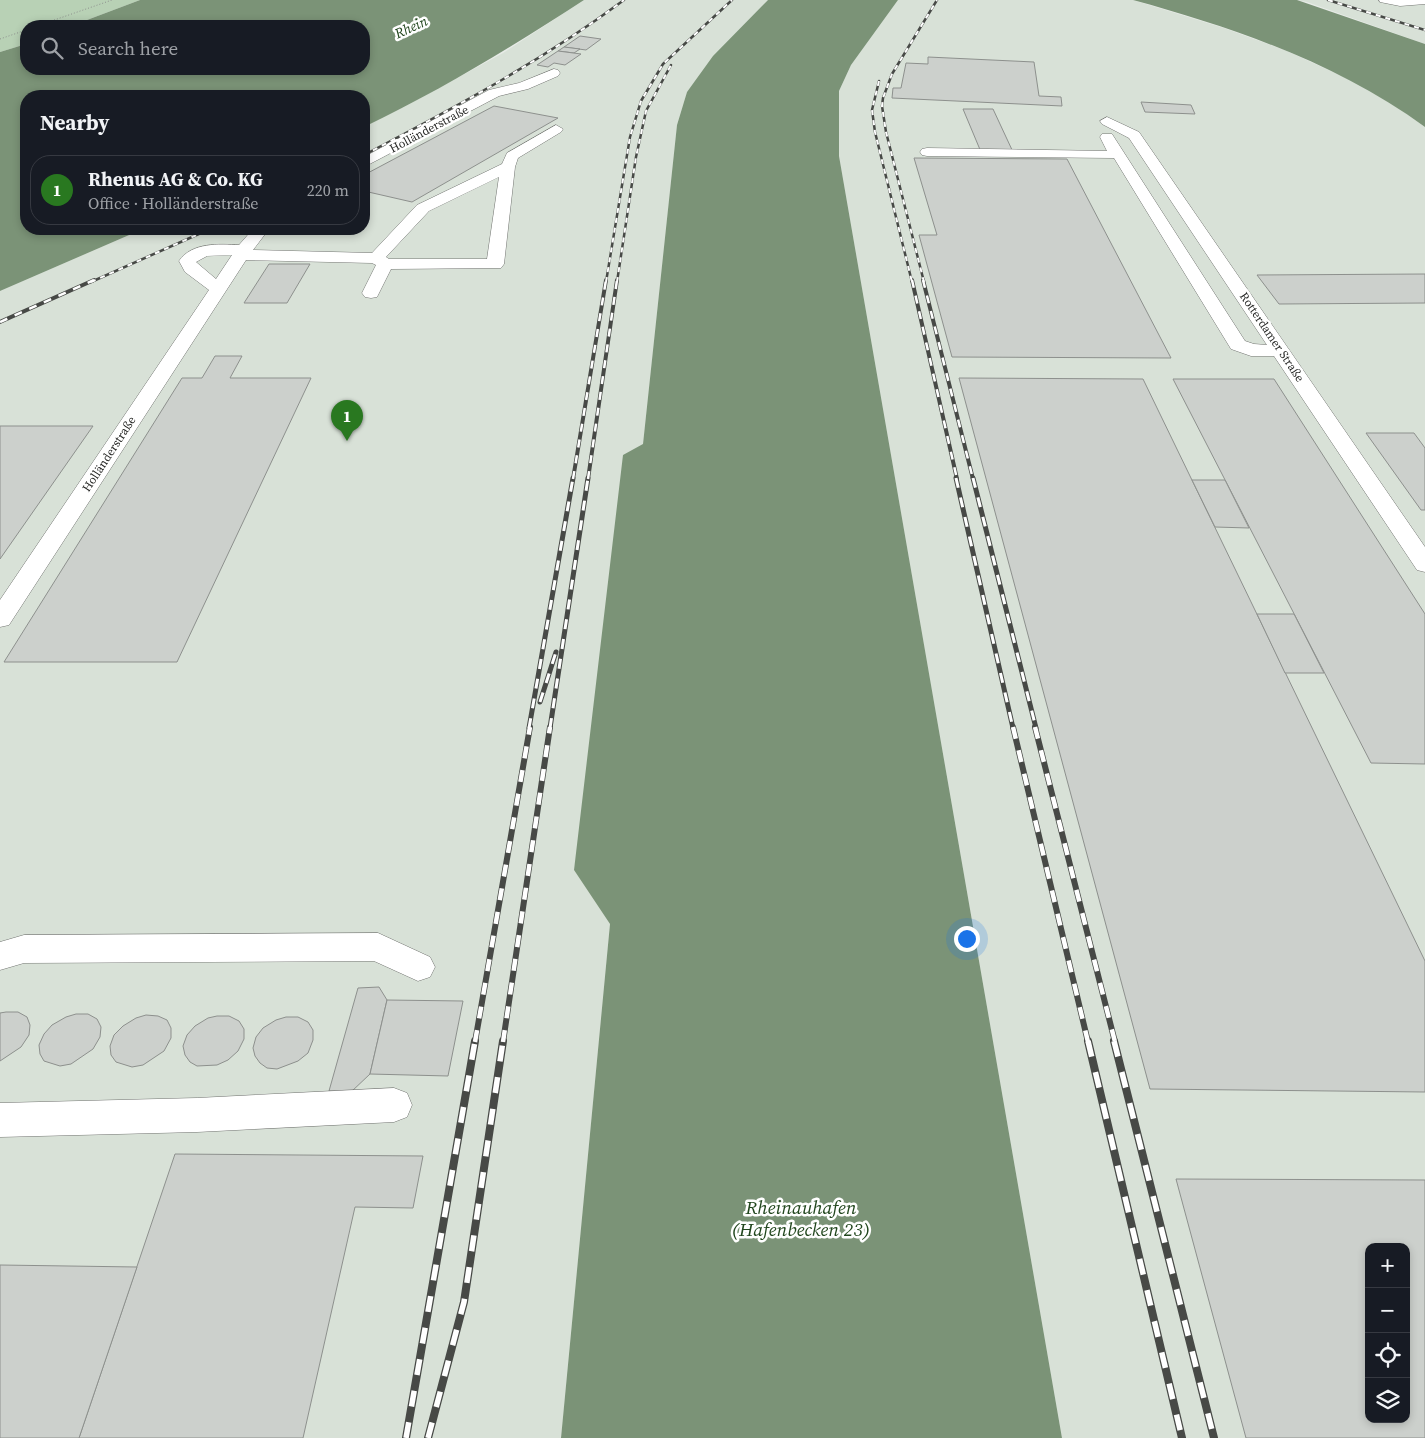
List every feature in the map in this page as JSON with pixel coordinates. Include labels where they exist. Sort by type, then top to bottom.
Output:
[{"type":"street","points":[[1384,0],[1400,3],[1425,1]]},
{"type":"street","name":"Holländerstraße","points":[[370,160],[494,93],[524,86],[554,73]]},
{"type":"street","points":[[1139,125],[1115,125],[1105,134],[1238,345],[1251,350],[1282,351]]},
{"type":"street","name":"Rotterdamer Straße","points":[[1115,125],[1134,135],[1418,545],[1425,565]]},
{"type":"street","points":[[218,289],[191,268],[187,261],[194,255],[220,249],[381,261],[495,264],[508,167],[512,156],[556,129]]},
{"type":"street","points":[[927,152],[1109,155],[1117,152]]},
{"type":"street","points":[[371,292],[381,261],[423,208],[508,167]]},
{"type":"street","name":"Holländerstraße","points":[[0,619],[242,252],[256,235]]},
{"type":"street","points":[[0,956],[24,948],[378,947],[418,967]]},
{"type":"street","points":[[0,1120],[197,1115],[394,1105]]},
{"type":"path","points":[[54,20],[112,0]]},
{"type":"path","points":[[0,39],[20,32]]},
{"type":"shaded area","points":[[0,0],[140,0],[87,20],[20,20],[20,46],[0,52]]},
{"type":"shaded area","points":[[584,0],[768,0],[687,92],[677,125],[643,444],[574,870],[610,924],[561,1438],[0,1438],[0,291],[129,235],[370,235],[370,124],[503,53]]},
{"type":"shaded area","points":[[898,0],[1133,0],[1224,28],[1287,51],[1359,84],[1425,127],[1425,1438],[1062,1438],[839,156],[839,91],[851,65]]},
{"type":"shaded area","points":[[1297,0],[1425,0],[1425,44],[1307,2]]},
{"type":"water","name":"Rhein","points":[[140,0],[584,0],[476,67],[370,124],[370,90],[20,90],[20,235],[129,235],[0,291],[0,52],[20,46],[20,75],[370,75],[370,20],[87,20]]},
{"type":"water","name":"Rheinauhafen (Hafenbecken 23)","points":[[768,0],[898,0],[851,65],[839,91],[839,156],[1062,1438],[561,1438],[610,924],[574,870],[623,455],[643,444],[677,125],[687,92],[713,56]]},
{"type":"water","points":[[1133,0],[1297,0],[1425,44],[1425,127],[1357,85],[1285,50],[1210,23]]},
{"type":"building","points":[[580,36],[601,39],[586,50],[564,47]]},
{"type":"building","points":[[564,47],[580,49],[574,53],[558,51]]},
{"type":"building","points":[[558,51],[581,54],[565,65],[554,63],[548,67],[537,65]]},
{"type":"building","points":[[928,57],[1034,62],[1039,96],[1061,97],[1062,106],[892,98],[893,88],[901,88],[906,63],[928,64]]},
{"type":"building","points":[[1141,102],[1191,105],[1195,114],[1145,112]]},
{"type":"building","points":[[494,106],[558,118],[412,202],[370,192],[370,172]]},
{"type":"building","points":[[963,109],[993,109],[1013,152],[981,152]]},
{"type":"building","points":[[914,158],[1067,159],[1171,358],[952,357],[919,235],[937,235]]},
{"type":"building","points":[[269,264],[310,264],[287,303],[244,303]]},
{"type":"building","points":[[1425,274],[1425,303],[1279,304],[1257,275]]},
{"type":"building","points":[[215,356],[242,356],[230,378],[311,378],[177,662],[4,662],[182,378],[202,378]]},
{"type":"building","points":[[959,378],[1143,379],[1425,961],[1425,1092],[1150,1089]]},
{"type":"building","points":[[1173,379],[1274,379],[1425,614],[1425,764],[1371,763]]},
{"type":"building","points":[[0,426],[93,426],[0,559]]},
{"type":"building","points":[[1366,433],[1414,433],[1425,448],[1425,510],[1421,510]]},
{"type":"building","points":[[1192,480],[1225,480],[1249,528],[1215,527]]},
{"type":"building","points":[[1257,614],[1294,614],[1324,673],[1285,673]]},
{"type":"building","points":[[379,987],[387,1000],[370,1074],[351,1092],[329,1091],[358,988]]},
{"type":"building","points":[[387,1000],[463,1001],[448,1076],[370,1074]]},
{"type":"building","points":[[18,1012],[27,1017],[30,1025],[29,1035],[21,1047],[0,1061],[0,1013]]},
{"type":"building","points":[[76,1014],[88,1014],[97,1019],[101,1027],[100,1037],[93,1049],[71,1064],[60,1066],[44,1061],[40,1054],[39,1045],[44,1034],[52,1025]]},
{"type":"building","points":[[146,1015],[158,1016],[167,1020],[171,1028],[171,1038],[164,1051],[143,1065],[132,1067],[116,1062],[111,1055],[110,1046],[114,1035],[123,1026],[136,1018]]},
{"type":"building","points":[[229,1016],[239,1021],[244,1029],[244,1039],[238,1051],[228,1060],[217,1065],[197,1066],[190,1062],[185,1055],[183,1046],[187,1035],[195,1026],[208,1018]]},
{"type":"building","points":[[286,1017],[298,1017],[308,1022],[313,1030],[313,1040],[308,1053],[298,1061],[277,1069],[267,1068],[255,1056],[253,1048],[256,1037],[263,1028],[276,1020]]},
{"type":"building","points":[[175,1154],[423,1156],[413,1208],[355,1207],[303,1438],[79,1438]]},
{"type":"building","points":[[1176,1179],[1425,1180],[1425,1438],[1246,1438]]},
{"type":"building","points":[[0,1265],[137,1267],[79,1438],[0,1438]]},
{"type":"railway","points":[[370,152],[497,83],[561,43],[624,0]]},
{"type":"railway","points":[[606,282],[630,137],[641,101],[663,64],[732,0]]},
{"type":"railway","points":[[924,282],[886,132],[882,106],[892,74],[937,0]]},
{"type":"railway","points":[[1328,0],[1425,30]]},
{"type":"railway","points":[[617,282],[636,157],[646,111],[671,65]]},
{"type":"railway","points":[[879,81],[872,110],[875,132],[912,282]]},
{"type":"railway","points":[[91,282],[197,235]]},
{"type":"railway","points":[[0,322],[94,280]]},
{"type":"railway","points":[[573,479],[606,280]]},
{"type":"railway","points":[[588,479],[617,280]]},
{"type":"railway","points":[[912,280],[957,479]]},
{"type":"railway","points":[[923,280],[973,479]]},
{"type":"railway","points":[[529,728],[573,478]]},
{"type":"railway","points":[[550,728],[588,478]]},
{"type":"railway","points":[[956,478],[1013,728]]},
{"type":"railway","points":[[973,478],[1036,728]]},
{"type":"railway","points":[[540,702],[556,652]]},
{"type":"railway","points":[[475,1042],[530,727]]},
{"type":"railway","points":[[503,1042],[550,727]]},
{"type":"railway","points":[[1013,727],[1088,1042]]},
{"type":"railway","points":[[1035,727],[1115,1042]]},
{"type":"railway","points":[[406,1438],[475,1041]]},
{"type":"railway","points":[[428,1438],[464,1302],[503,1041]]},
{"type":"railway","points":[[1088,1041],[1182,1438]]},
{"type":"railway","points":[[1114,1041],[1214,1438]]},
{"type":"place","name":"Rhenus AG & Co. KG","points":[[347,441]]}]
